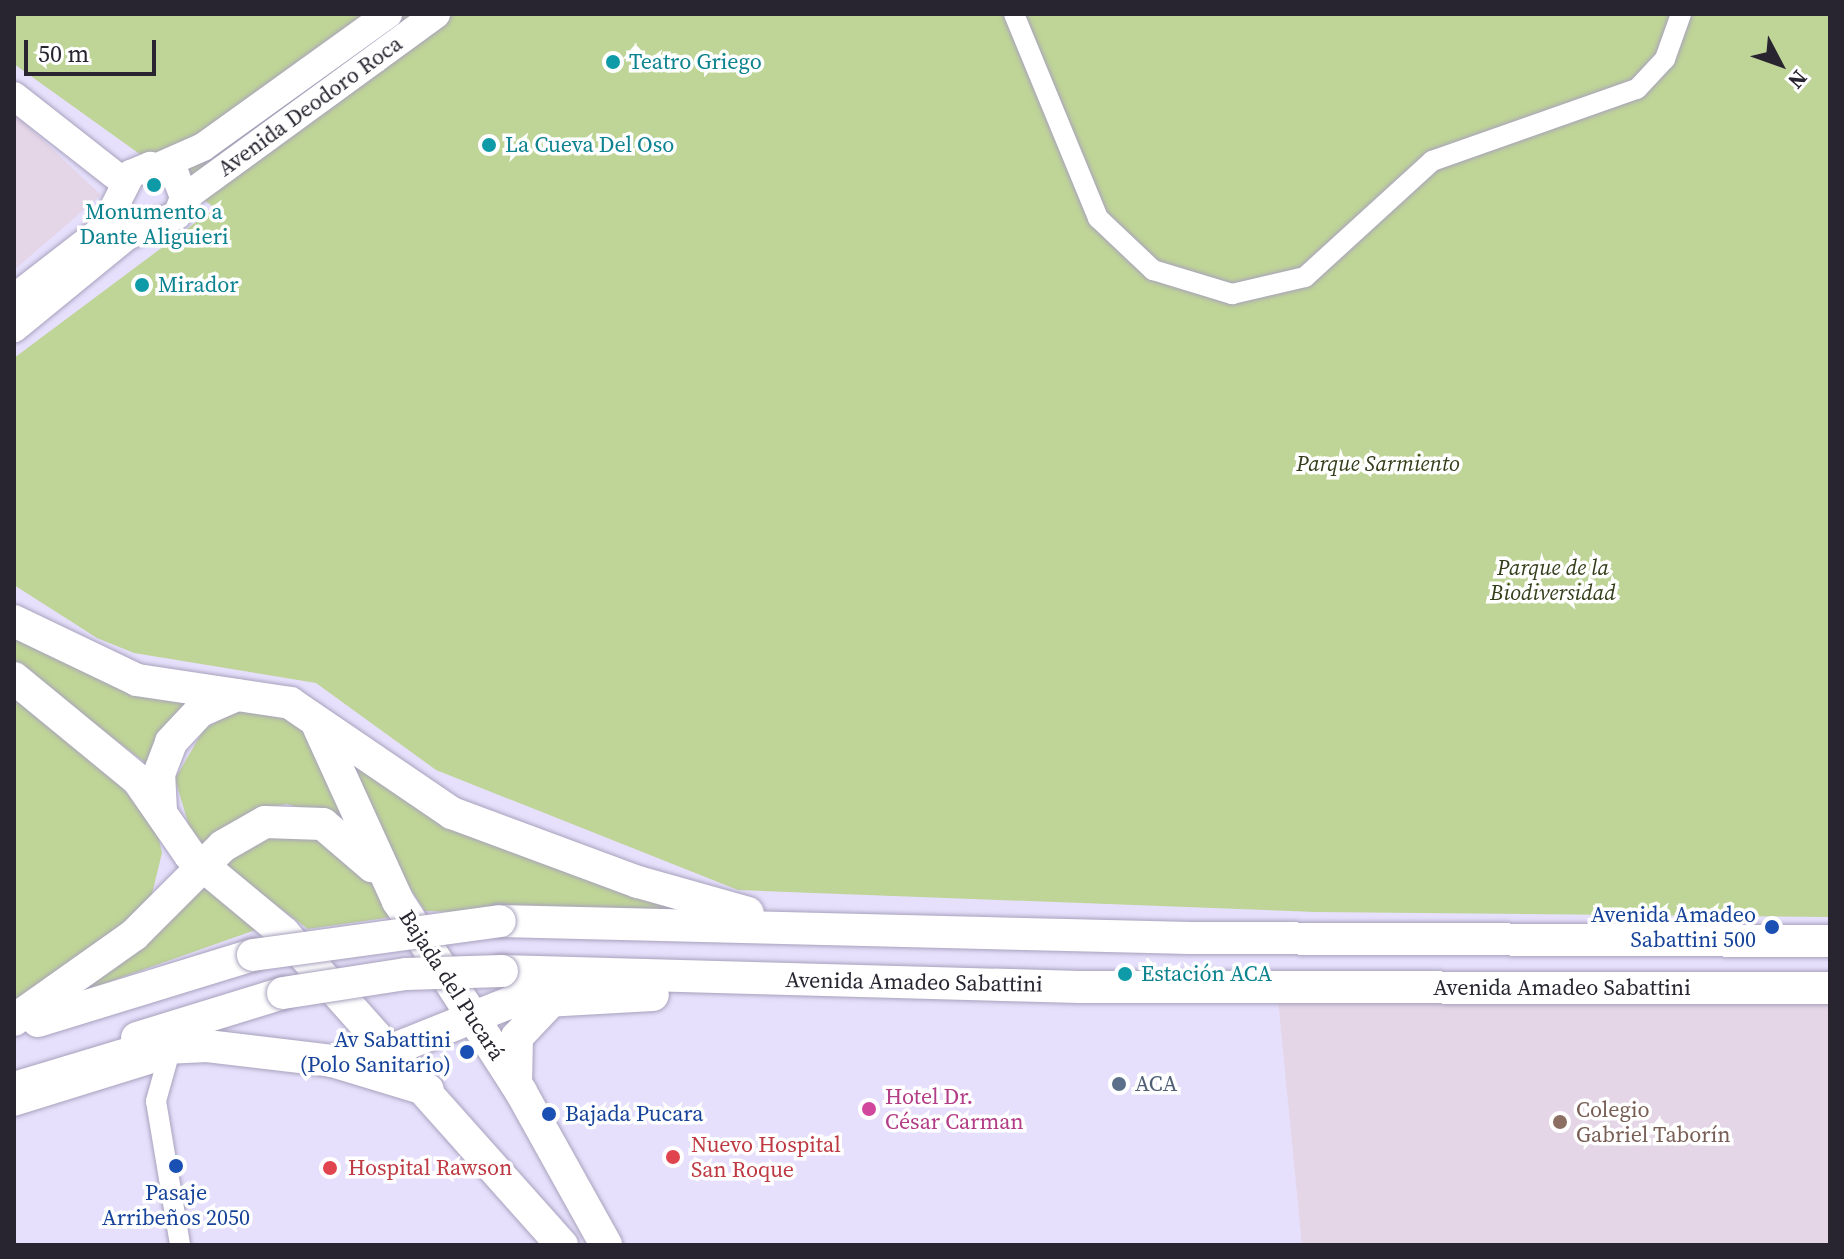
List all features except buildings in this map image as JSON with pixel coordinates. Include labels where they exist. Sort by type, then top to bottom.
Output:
[{"type":"main road","name":"Avenida Deodoro Roca","points":[[124,189],[140,168],[160,166],[203,147],[388,14]]},
{"type":"main road","name":"Avenida Deodoro Roca","points":[[14,328],[127,236],[177,215],[184,198],[436,14]]},
{"type":"main road","points":[[14,96],[124,189],[131,218],[153,227]]},
{"type":"main road","points":[[160,166],[175,174],[184,198]]},
{"type":"main road","points":[[14,298],[103,229],[124,189]]},
{"type":"main road","points":[[14,621],[115,673],[237,695],[277,698],[313,718],[437,805],[512,836],[716,907],[882,933]]},
{"type":"main road","points":[[14,678],[121,764],[203,867],[272,921],[428,1090],[562,1245]]},
{"type":"main road","points":[[161,811],[159,774],[171,742],[200,711],[237,695]]},
{"type":"main road","name":"Bajada del Pucará","points":[[313,718],[398,901],[516,1084],[606,1245]]},
{"type":"main road","points":[[14,1020],[134,935],[203,867],[249,829],[303,819],[353,845],[398,901]]},
{"type":"main road","points":[[14,1029],[253,955],[500,921],[882,933],[1830,941]]},
{"type":"main road","name":"Avenida Amadeo Sabattini","points":[[14,1080],[283,993],[406,974],[502,971],[863,983],[1830,988]]},
{"type":"main road","points":[[332,1061],[392,1050],[472,1016],[554,998],[863,983]]},
{"type":"main road","points":[[516,1084],[517,1037],[554,998]]},
{"type":"main road","points":[[14,1088],[144,1049],[207,1046],[332,1061],[428,1090]]},
{"type":"street","points":[[1014,14],[1098,218],[1170,280],[1232,294],[1305,277],[1432,161],[1637,89],[1665,59],[1681,14]]},
{"type":"street","points":[[14,1106],[207,1046]]},
{"type":"street","points":[[168,1058],[156,1101],[180,1245]]},
{"type":"shaded area","points":[[14,113],[101,195],[14,270]]},
{"type":"shaded area","name":"Colegio Gabriel Taborín","points":[[1278,999],[1830,999],[1830,1245],[1302,1245]]},
{"type":"green space","name":"Parque Sarmiento","points":[[14,14],[1830,14],[1830,917],[1316,912],[738,890],[436,770],[316,683],[134,653],[97,638],[14,585],[14,358],[215,208],[14,64]]},
{"type":"green space","points":[[14,631],[200,700],[151,767],[14,663]]},
{"type":"green space","points":[[14,697],[117,780],[158,835],[162,853],[150,902],[14,1007]]},
{"type":"green space","points":[[235,711],[296,715],[350,822],[287,804],[254,810],[207,848],[190,829],[175,779],[204,729]]},
{"type":"green space","points":[[349,752],[736,920],[425,911],[397,869]]},
{"type":"green space","points":[[310,834],[373,877],[400,916],[308,929],[219,863],[253,840]]},
{"type":"green space","points":[[208,883],[264,927],[83,991]]},
{"type":"place","name":"Teatro Griego","points":[[613,62]]},
{"type":"place","name":"La Cueva Del Oso","points":[[489,145]]},
{"type":"place","name":"Monumento a Dante Aliguieri","points":[[154,185]]},
{"type":"place","name":"Mirador","points":[[142,285]]},
{"type":"place","name":"Avenida Amadeo Sabattini 500","points":[[1772,927]]},
{"type":"place","name":"Estación ACA","points":[[1125,974]]},
{"type":"place","name":"Av Sabattini (Polo Sanitario)","points":[[467,1052]]},
{"type":"place","name":"ACA","points":[[1119,1084]]},
{"type":"place","name":"Hotel Dr. César Carman","points":[[869,1109]]},
{"type":"place","name":"Bajada Pucara","points":[[549,1114]]},
{"type":"place","name":"Colegio Gabriel Taborín","points":[[1560,1122]]},
{"type":"place","name":"Nuevo Hospital San Roque","points":[[673,1157]]},
{"type":"place","name":"Pasaje Arribeños 2050","points":[[176,1166]]},
{"type":"place","name":"Hospital Rawson","points":[[330,1168]]},
{"type":"park label","name":"Parque de la Biodiversidad","points":[[1553,580]]}]
